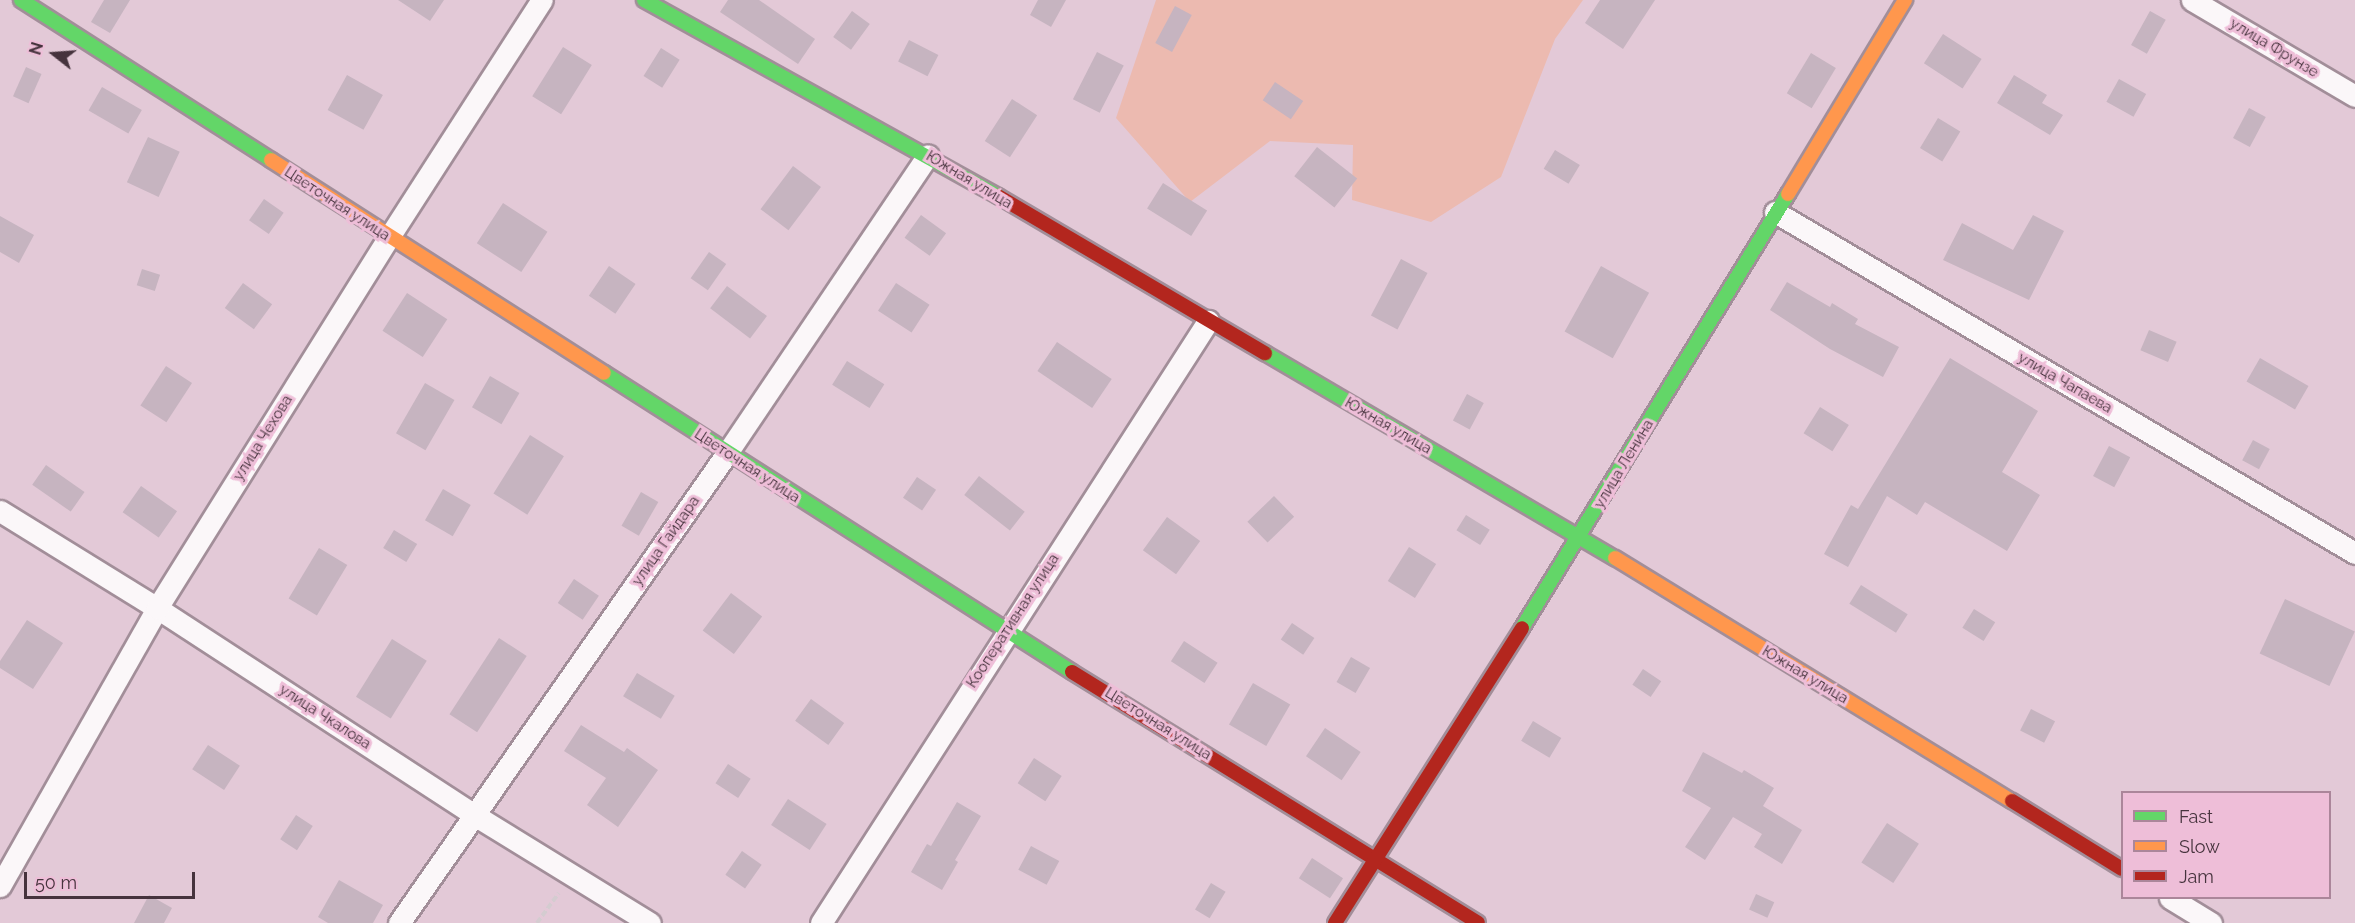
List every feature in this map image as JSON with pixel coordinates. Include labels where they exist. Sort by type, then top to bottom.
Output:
[{"type":"street","name":"Цветочная улица","points":[[21,0],[1006,631],[1478,923]]},
{"type":"street","name":"улица Чехова","points":[[0,886],[158,608],[389,237],[542,0]]},
{"type":"street","name":"Южная улица","points":[[644,0],[928,155],[1580,537],[2121,868]]},
{"type":"street","name":"улица Ленина","points":[[1335,923],[1580,537],[1905,0]]},
{"type":"street","name":"улица Фрунзе","points":[[2192,0],[2355,96]]},
{"type":"street","name":"улица Гайдара","points":[[399,923],[476,816],[727,453],[928,155]]},
{"type":"street","name":"улица Чапаева","points":[[1775,212],[2355,553]]},
{"type":"street","name":"Кооперативная улица","points":[[821,923],[1006,631],[1208,321]]},
{"type":"street","name":"улица Чкалова","points":[[0,511],[158,608],[476,816],[650,923]]},
{"type":"street","points":[[2173,899],[2211,923]]},
{"type":"path","points":[[537,923],[559,893]]},
{"type":"shaded area","points":[[1156,0],[1583,0],[1555,39],[1501,177],[1431,222],[1352,200],[1353,145],[1270,141],[1190,202],[1116,118]]},
{"type":"building","points":[[104,0],[130,0],[110,33],[91,22]]},
{"type":"building","points":[[398,0],[444,0],[430,21]]},
{"type":"building","points":[[728,0],[759,0],[815,39],[798,64],[720,12]]},
{"type":"building","points":[[1038,0],[1066,0],[1051,27],[1030,15]]},
{"type":"building","points":[[1600,0],[1655,0],[1623,49],[1585,23]]},
{"type":"building","points":[[1175,6],[1192,15],[1172,52],[1155,43]]},
{"type":"building","points":[[852,11],[870,24],[851,50],[833,37]]},
{"type":"building","points":[[2150,11],[2166,20],[2147,54],[2131,45]]},
{"type":"building","points":[[1943,34],[1982,59],[1963,88],[1924,63]]},
{"type":"building","points":[[909,40],[938,55],[928,76],[898,61]]},
{"type":"building","points":[[563,47],[592,65],[561,114],[532,96]]},
{"type":"building","points":[[661,48],[680,60],[662,88],[644,76]]},
{"type":"building","points":[[1097,52],[1124,66],[1100,113],[1073,99]]},
{"type":"building","points":[[1811,53],[1836,68],[1812,108],[1787,93]]},
{"type":"building","points":[[26,67],[42,74],[29,103],[13,96]]},
{"type":"building","points":[[347,75],[383,95],[363,130],[328,110]]},
{"type":"building","points":[[2014,75],[2047,95],[2042,103],[2063,115],[2050,135],[1997,103]]},
{"type":"building","points":[[2119,79],[2146,94],[2134,117],[2106,102]]},
{"type":"building","points":[[1275,82],[1303,101],[1291,119],[1263,100]]},
{"type":"building","points":[[102,87],[142,110],[128,133],[88,110]]},
{"type":"building","points":[[1012,99],[1037,115],[1010,157],[985,141]]},
{"type":"building","points":[[2249,108],[2266,117],[2250,147],[2233,138]]},
{"type":"building","points":[[1938,118],[1960,131],[1942,161],[1920,148]]},
{"type":"building","points":[[148,137],[180,152],[159,197],[127,182]]},
{"type":"building","points":[[1317,147],[1357,178],[1334,208],[1294,176]]},
{"type":"building","points":[[1555,150],[1580,165],[1569,184],[1544,169]]},
{"type":"building","points":[[793,166],[821,187],[788,230],[761,209]]},
{"type":"building","points":[[1163,183],[1207,211],[1191,236],[1147,208]]},
{"type":"building","points":[[264,199],[284,213],[269,234],[249,220]]},
{"type":"building","points":[[503,203],[547,232],[521,272],[477,243]]},
{"type":"building","points":[[921,215],[946,233],[930,256],[905,238]]},
{"type":"building","points":[[2033,215],[2064,231],[2029,300],[1943,260],[1962,223],[2013,250]]},
{"type":"building","points":[[0,216],[34,235],[19,263],[0,252]]},
{"type":"building","points":[[709,252],[726,264],[708,290],[691,278]]},
{"type":"building","points":[[1401,259],[1427,273],[1397,330],[1371,316]]},
{"type":"building","points":[[609,266],[636,284],[615,314],[589,296]]},
{"type":"building","points":[[1601,266],[1649,293],[1613,358],[1565,332]]},
{"type":"building","points":[[142,269],[160,275],[155,291],[137,285]]},
{"type":"building","points":[[1787,282],[1830,307],[1832,303],[1858,319],[1855,324],[1899,347],[1883,377],[1830,349],[1770,310]]},
{"type":"building","points":[[243,283],[272,304],[254,329],[225,308]]},
{"type":"building","points":[[896,283],[930,305],[912,332],[878,311]]},
{"type":"building","points":[[727,286],[767,316],[750,338],[710,308]]},
{"type":"building","points":[[407,293],[447,319],[423,357],[382,331]]},
{"type":"building","points":[[2149,330],[2177,342],[2168,362],[2140,350]]},
{"type":"building","points":[[1057,342],[1112,379],[1092,408],[1037,371]]},
{"type":"building","points":[[1950,358],[2038,411],[2002,472],[2040,495],[2007,551],[1925,502],[1917,515],[1887,496],[1848,567],[1824,554],[1851,505],[1858,509]]},
{"type":"building","points":[[2260,358],[2308,386],[2295,409],[2246,381]]},
{"type":"building","points":[[847,361],[884,384],[869,408],[832,385]]},
{"type":"building","points":[[166,366],[192,383],[166,422],[140,405]]},
{"type":"building","points":[[490,376],[519,393],[501,424],[472,407]]},
{"type":"building","points":[[425,383],[454,400],[425,450],[396,433]]},
{"type":"building","points":[[1467,394],[1484,403],[1470,429],[1453,420]]},
{"type":"building","points":[[1820,407],[1849,425],[1832,451],[1804,433]]},
{"type":"building","points":[[530,435],[564,456],[527,515],[493,494]]},
{"type":"building","points":[[2253,440],[2270,449],[2259,469],[2242,460]]},
{"type":"building","points":[[2109,446],[2130,457],[2114,487],[2093,476]]},
{"type":"building","points":[[46,465],[85,492],[71,512],[32,485]]},
{"type":"building","points":[[979,476],[1025,512],[1010,531],[964,495]]},
{"type":"building","points":[[917,477],[936,490],[922,511],[903,498]]},
{"type":"building","points":[[141,486],[177,511],[159,537],[123,512]]},
{"type":"building","points":[[443,489],[471,505],[453,536],[425,520]]},
{"type":"building","points":[[641,492],[658,502],[639,536],[622,526]]},
{"type":"building","points":[[1274,496],[1294,517],[1268,543],[1247,522]]},
{"type":"building","points":[[1466,515],[1490,530],[1480,545],[1456,530]]},
{"type":"building","points":[[1167,517],[1200,541],[1176,574],[1143,550]]},
{"type":"building","points":[[394,530],[417,544],[406,562],[383,548]]},
{"type":"building","points":[[1409,547],[1436,564],[1415,598],[1388,581]]},
{"type":"building","points":[[319,548],[347,565],[317,616],[289,599]]},
{"type":"building","points":[[574,579],[599,596],[583,620],[558,603]]},
{"type":"building","points":[[1861,585],[1908,614],[1896,633],[1849,604]]},
{"type":"building","points":[[731,593],[762,616],[734,654],[703,631]]},
{"type":"building","points":[[2285,599],[2355,632],[2329,686],[2260,653]]},
{"type":"building","points":[[1974,609],[1995,622],[1984,641],[1962,628]]},
{"type":"building","points":[[27,620],[63,643],[33,689],[0,668],[0,661]]},
{"type":"building","points":[[1292,623],[1314,638],[1303,655],[1281,640]]},
{"type":"building","points":[[499,638],[527,656],[477,732],[449,714]]},
{"type":"building","points":[[392,639],[427,661],[391,718],[356,697]]},
{"type":"building","points":[[1184,641],[1218,663],[1204,683],[1171,661]]},
{"type":"building","points":[[1351,657],[1370,668],[1356,693],[1336,682]]},
{"type":"building","points":[[1643,669],[1661,681],[1651,697],[1632,685]]},
{"type":"building","points":[[637,673],[675,696],[661,719],[623,696]]},
{"type":"building","points":[[1253,683],[1290,704],[1266,746],[1229,725]]},
{"type":"building","points":[[811,699],[844,723],[828,745],[795,721]]},
{"type":"building","points":[[2031,709],[2055,721],[2044,743],[2020,730]]},
{"type":"building","points":[[1533,721],[1561,738],[1549,758],[1521,741]]},
{"type":"building","points":[[581,725],[624,752],[627,748],[658,770],[618,827],[587,805],[606,778],[564,751]]},
{"type":"building","points":[[1325,728],[1361,752],[1342,780],[1306,756]]},
{"type":"building","points":[[208,745],[240,766],[224,790],[192,769]]},
{"type":"building","points":[[1703,752],[1742,773],[1744,770],[1774,788],[1763,806],[1802,830],[1782,864],[1754,847],[1762,834],[1733,817],[1705,860],[1685,847],[1711,808],[1682,791]]},
{"type":"building","points":[[1034,758],[1062,776],[1045,801],[1018,783]]},
{"type":"building","points":[[728,764],[751,779],[738,798],[715,783]]},
{"type":"building","points":[[788,799],[827,824],[810,850],[771,825]]},
{"type":"building","points":[[957,802],[981,816],[955,860],[958,862],[942,890],[911,872],[927,844],[931,846]]},
{"type":"building","points":[[296,815],[313,826],[297,850],[280,839]]},
{"type":"building","points":[[1887,823],[1919,844],[1893,883],[1861,862]]},
{"type":"building","points":[[1031,846],[1059,861],[1047,885],[1018,870]]},
{"type":"building","points":[[742,851],[762,865],[745,889],[725,875]]},
{"type":"building","points":[[1312,858],[1343,878],[1330,898],[1299,878]]},
{"type":"building","points":[[339,880],[383,905],[373,923],[328,923],[318,917]]},
{"type":"building","points":[[1211,883],[1226,892],[1210,918],[1195,910]]},
{"type":"building","points":[[1756,894],[1774,902],[1767,918],[1749,910]]},
{"type":"building","points":[[149,895],[172,908],[164,923],[134,923]]},
{"type":"traffic: fast","points":[[21,0],[271,160]]},
{"type":"traffic: fast","points":[[644,0],[998,196]]},
{"type":"traffic: fast","points":[[1522,628],[1788,194]]},
{"type":"traffic: fast","points":[[1265,353],[1615,558]]},
{"type":"traffic: fast","points":[[604,373],[1072,672]]},
{"type":"traffic: slow","points":[[1788,194],[1905,0]]},
{"type":"traffic: slow","points":[[271,160],[604,373]]},
{"type":"traffic: slow","points":[[1615,558],[2012,801]]},
{"type":"traffic: jam","points":[[998,196],[1265,353]]},
{"type":"traffic: jam","points":[[1335,923],[1522,628]]},
{"type":"traffic: jam","points":[[1072,672],[1478,923]]},
{"type":"traffic: jam","points":[[2012,801],[2121,868]]}]
